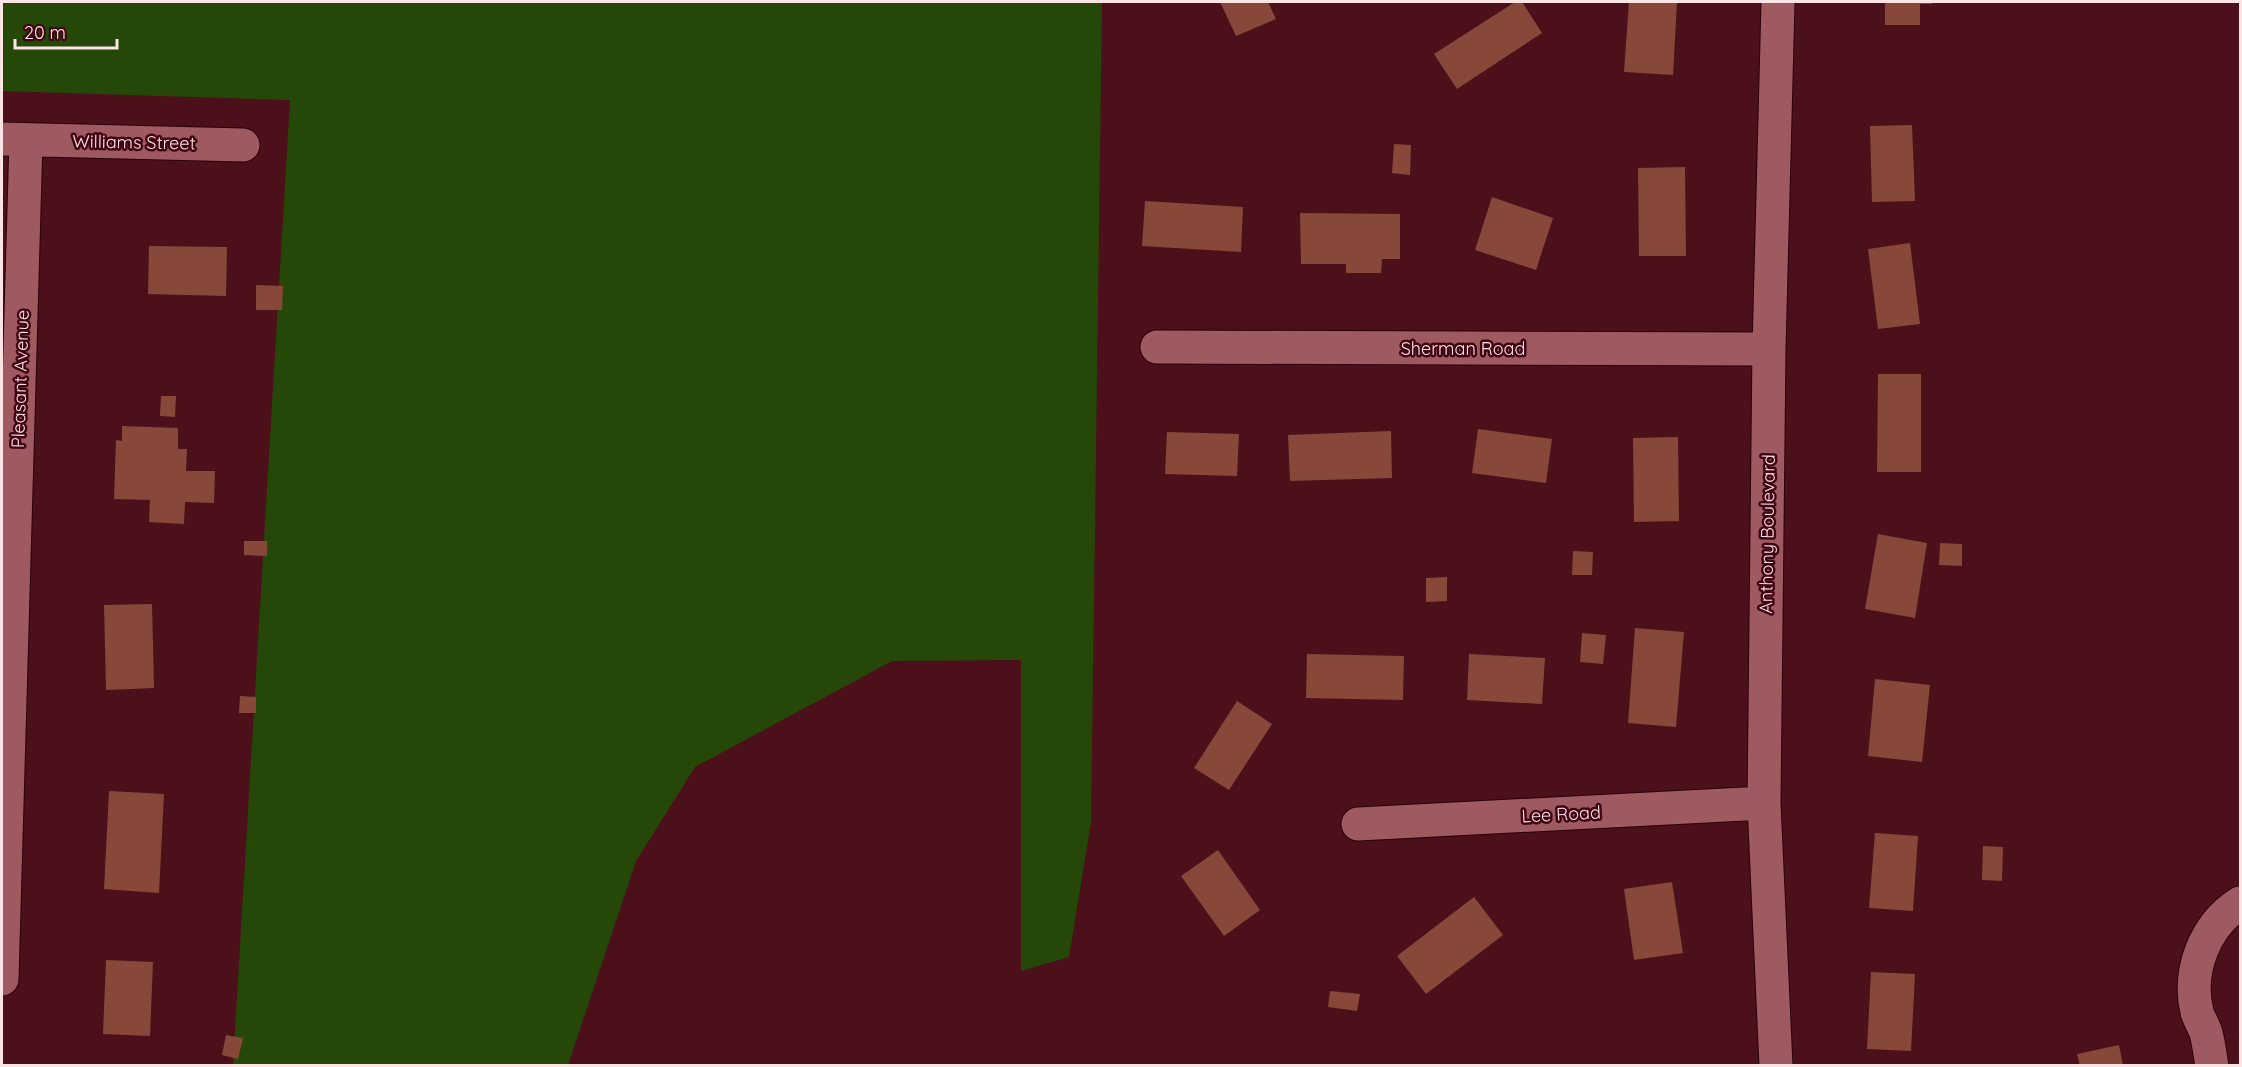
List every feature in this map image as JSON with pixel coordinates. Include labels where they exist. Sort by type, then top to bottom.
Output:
[{"type":"street","name":"Anthony Boulevard","points":[[1776,1065],[1764,803],[1769,349],[1778,2]]},
{"type":"street","name":"Williams Street","points":[[14,140],[243,145]]},
{"type":"street","name":"Pleasant Avenue","points":[[2,979],[14,140]]},
{"type":"street","name":"Sherman Road","points":[[1157,347],[1769,349]]},
{"type":"street","name":"Lee Road","points":[[1358,824],[1764,803]]},
{"type":"street","points":[[2212,1065],[2206,1033],[2198,1012],[2196,966],[2204,944],[2216,924],[2241,903]]},
{"type":"green space","points":[[2,2],[1102,2],[1091,822],[1069,957],[1021,971],[1021,660],[892,661],[695,767],[636,861],[568,1065],[233,1065],[290,100],[2,91]]},
{"type":"building","points":[[1220,2],[1268,2],[1276,19],[1236,36]]},
{"type":"building","points":[[1515,2],[1522,2],[1542,33],[1457,89],[1434,54]]},
{"type":"building","points":[[1629,2],[1677,2],[1673,75],[1624,72]]},
{"type":"building","points":[[1885,2],[1932,2],[1932,4],[1920,4],[1920,25],[1885,25]]},
{"type":"building","points":[[1912,125],[1915,201],[1872,202],[1870,126]]},
{"type":"building","points":[[1394,144],[1411,145],[1410,175],[1392,173]]},
{"type":"building","points":[[1685,167],[1686,256],[1639,256],[1638,168]]},
{"type":"building","points":[[1492,197],[1553,218],[1536,270],[1475,250]]},
{"type":"building","points":[[1145,201],[1243,207],[1241,252],[1142,246]]},
{"type":"building","points":[[1300,213],[1400,214],[1400,259],[1382,259],[1381,273],[1346,273],[1346,264],[1301,264]]},
{"type":"building","points":[[1910,243],[1920,324],[1878,329],[1868,249]]},
{"type":"building","points":[[149,246],[227,247],[226,296],[148,294]]},
{"type":"building","points":[[256,285],[283,286],[282,310],[256,310]]},
{"type":"building","points":[[1878,374],[1921,374],[1921,472],[1877,472]]},
{"type":"building","points":[[161,396],[176,396],[175,417],[160,416]]},
{"type":"building","points":[[122,426],[178,428],[178,449],[187,449],[186,471],[215,471],[214,503],[185,502],[184,524],[149,522],[150,500],[114,499],[116,440],[122,441]]},
{"type":"building","points":[[1478,429],[1552,439],[1546,483],[1472,473]]},
{"type":"building","points":[[1391,431],[1392,478],[1290,481],[1288,435]]},
{"type":"building","points":[[1167,432],[1239,434],[1237,476],[1165,474]]},
{"type":"building","points":[[1678,437],[1679,521],[1634,522],[1633,438]]},
{"type":"building","points":[[1878,534],[1927,543],[1915,618],[1865,609]]},
{"type":"building","points":[[244,541],[267,541],[267,556],[244,555]]},
{"type":"building","points":[[1940,543],[1962,544],[1962,566],[1939,565]]},
{"type":"building","points":[[1573,551],[1593,552],[1592,575],[1572,575]]},
{"type":"building","points":[[1447,577],[1447,601],[1426,602],[1426,578]]},
{"type":"building","points":[[152,604],[154,688],[106,690],[104,605]]},
{"type":"building","points":[[1635,628],[1684,632],[1676,727],[1628,723]]},
{"type":"building","points":[[1582,633],[1606,635],[1603,664],[1580,662]]},
{"type":"building","points":[[1307,654],[1404,656],[1403,700],[1306,698]]},
{"type":"building","points":[[1469,654],[1545,658],[1542,704],[1467,700]]},
{"type":"building","points":[[1875,679],[1930,685],[1922,762],[1868,756]]},
{"type":"building","points":[[240,696],[256,697],[256,713],[239,713]]},
{"type":"building","points":[[1237,701],[1272,724],[1229,790],[1194,768]]},
{"type":"building","points":[[109,791],[164,794],[159,893],[104,889]]},
{"type":"building","points":[[1875,833],[1918,836],[1913,911],[1869,908]]},
{"type":"building","points":[[1983,846],[2003,847],[2002,881],[1982,880]]},
{"type":"building","points":[[1218,850],[1260,910],[1224,936],[1181,876]]},
{"type":"building","points":[[1672,882],[1683,953],[1634,960],[1624,889]]},
{"type":"building","points":[[1474,897],[1503,935],[1426,994],[1397,956]]},
{"type":"building","points":[[106,960],[153,962],[150,1036],[103,1034]]},
{"type":"building","points":[[1871,972],[1915,974],[1911,1051],[1867,1049]]},
{"type":"building","points":[[1330,991],[1360,994],[1357,1011],[1328,1007]]},
{"type":"building","points":[[226,1035],[243,1038],[238,1059],[222,1055]]},
{"type":"building","points":[[2119,1045],[2123,1066],[2080,1066],[2077,1054]]}]
